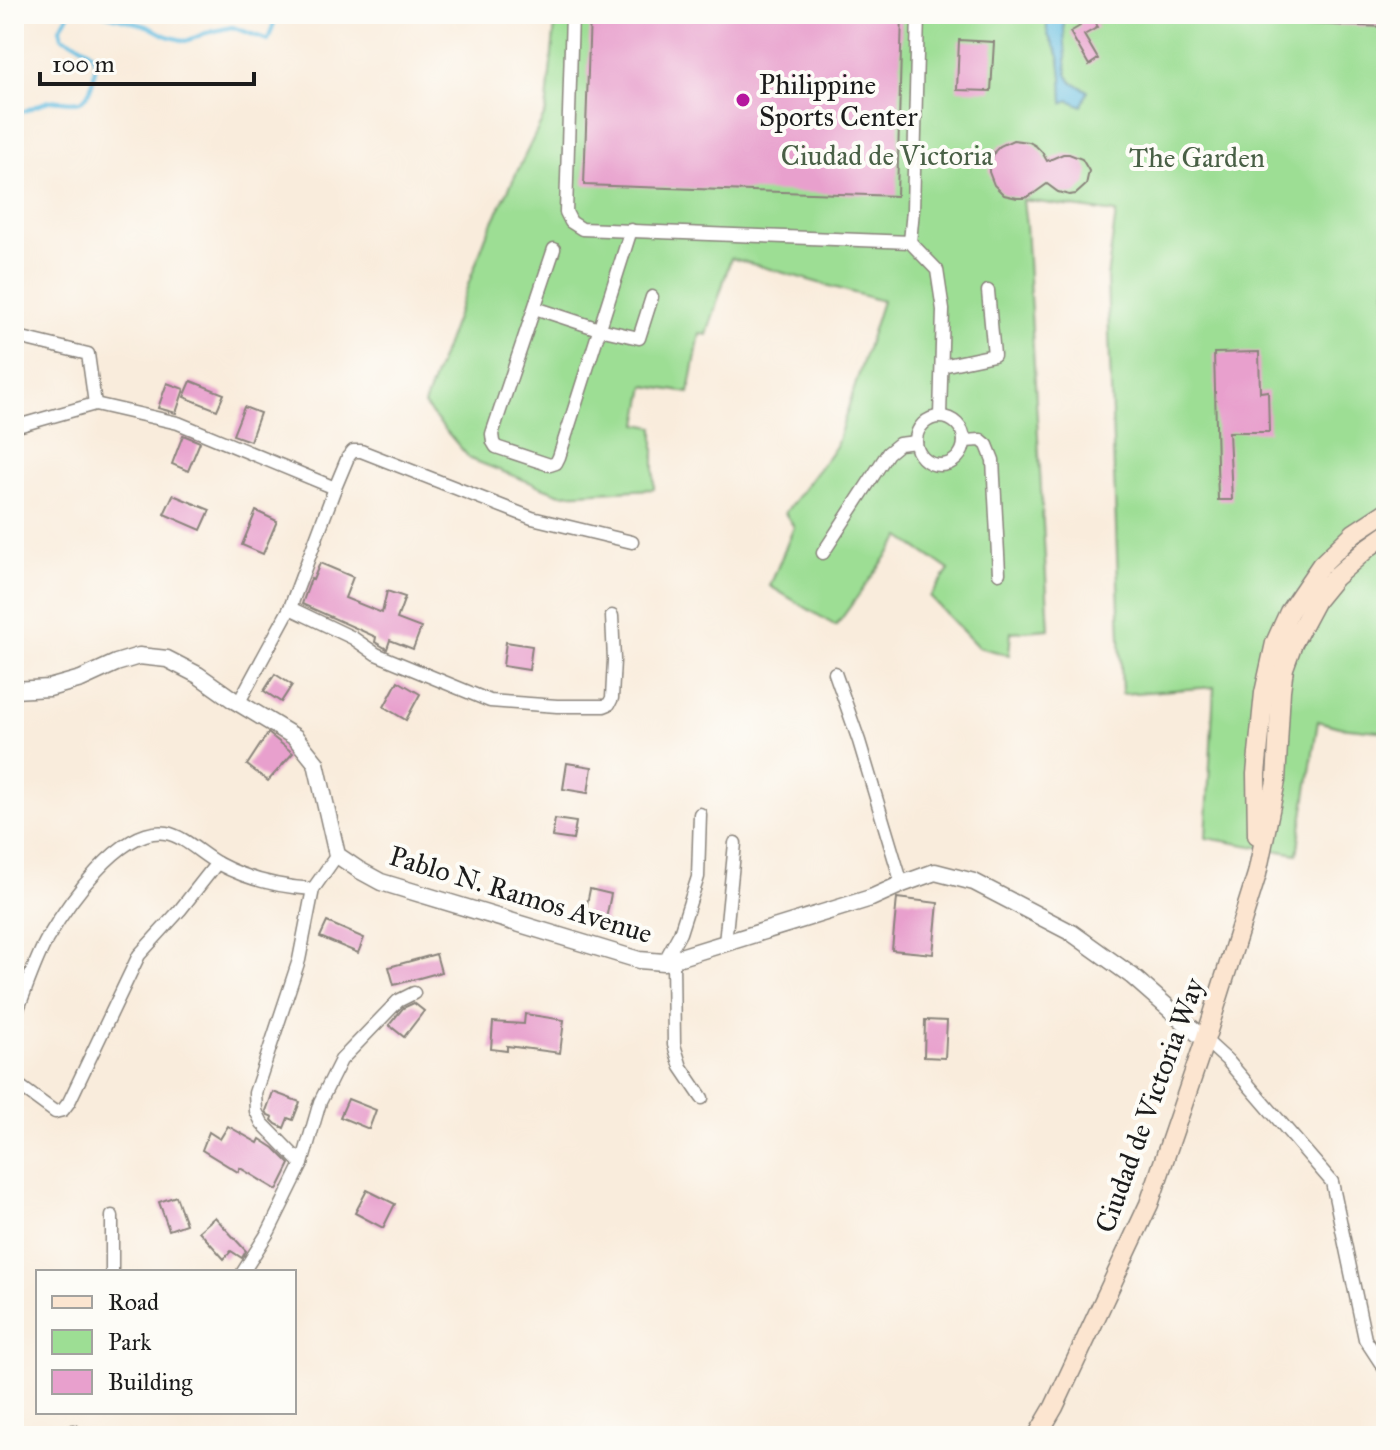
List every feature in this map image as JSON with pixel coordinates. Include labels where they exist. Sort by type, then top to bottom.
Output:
[{"type":"main road","name":"Ciudad de Victoria Way","points":[[1037,1436],[1054,1407],[1149,1204],[1257,874],[1256,774],[1264,693],[1275,643],[1289,612],[1328,572],[1354,533],[1386,512]]},
{"type":"main road","name":"Ciudad de Victoria Way","points":[[1328,572],[1386,535]]},
{"type":"street","points":[[572,14],[566,212],[571,222],[582,229],[910,242],[937,270],[943,310],[940,416]]},
{"type":"street","points":[[910,242],[918,14]]},
{"type":"street","points":[[554,249],[492,434],[496,447],[550,465],[556,463],[631,230]]},
{"type":"street","points":[[942,366],[994,355],[988,291]]},
{"type":"street","points":[[535,308],[599,329],[639,338],[652,297]]},
{"type":"street","points":[[14,336],[88,354],[95,404]]},
{"type":"street","points":[[14,427],[95,404],[178,423],[335,488]]},
{"type":"street","points":[[940,416],[960,427],[964,441],[954,460],[939,465],[924,459],[916,442],[919,428],[924,422],[940,416]]},
{"type":"street","points":[[964,441],[981,440],[987,445],[993,460],[999,573]]},
{"type":"street","points":[[823,553],[888,453],[899,444],[916,442]]},
{"type":"street","points":[[239,702],[290,608],[335,488],[353,451],[361,451],[532,518],[632,542]]},
{"type":"street","points":[[290,608],[353,638],[376,654],[490,701],[557,706],[609,704],[614,660],[612,616]]},
{"type":"street","points":[[14,690],[49,688],[139,656],[167,659],[198,675],[295,737],[316,763],[337,855],[313,889],[299,960],[255,1093],[256,1111],[262,1123],[302,1164]]},
{"type":"street","points":[[835,673],[902,884]]},
{"type":"street","points":[[700,814],[698,877],[669,960],[674,1045],[681,1067],[702,1098]]},
{"type":"street","points":[[14,1018],[46,940],[89,878],[118,850],[147,834],[167,833],[192,845],[217,863],[245,875],[313,889]]},
{"type":"street","points":[[725,943],[735,843]]},
{"type":"street","name":"Pablo N. Ramos Avenue","points":[[337,855],[381,882],[639,960],[669,960],[871,898],[935,872],[974,882],[1072,933],[1132,976],[1227,1060],[1332,1182],[1365,1339],[1386,1371]]},
{"type":"street","points":[[14,1082],[55,1112],[63,1110],[139,955],[217,863]]},
{"type":"street","points":[[244,1270],[269,1231],[302,1164],[320,1102],[341,1060],[398,1001],[414,993]]},
{"type":"street","points":[[112,1216],[112,1270]]},
{"type":"green space","name":"Ciudad de Victoria","points":[[556,14],[1386,14],[1386,732],[1339,727],[1318,721],[1297,854],[1206,838],[1214,687],[1122,694],[1107,278],[1116,213],[1023,200],[1049,629],[1011,632],[1009,655],[978,647],[930,597],[949,570],[901,537],[836,626],[770,586],[794,527],[785,513],[836,446],[882,301],[731,258],[707,335],[700,333],[689,393],[645,386],[638,424],[654,427],[654,489],[560,494],[470,459],[424,405],[486,236],[546,112]]},
{"type":"water","points":[[1049,14],[1063,14],[1067,74],[1071,81],[1088,91],[1082,106],[1069,100],[1063,103],[1060,62],[1048,33]]},
{"type":"building","name":"Philippine Sports Center","points":[[590,14],[902,14],[897,196],[584,185]]},
{"type":"building","points":[[1073,14],[1091,14],[1098,27],[1084,35],[1098,59],[1089,65],[1070,32],[1080,26]]},
{"type":"building","points":[[1306,14],[1386,14],[1386,27],[1306,24]]},
{"type":"building","points":[[959,40],[994,42],[991,91],[957,90]]},
{"type":"building","points":[[1013,140],[1036,146],[1047,161],[1063,154],[1082,159],[1089,171],[1086,185],[1076,194],[1069,195],[1047,184],[1025,198],[1004,195],[994,185],[989,165],[995,151]]},
{"type":"building","points":[[1259,352],[1260,392],[1268,391],[1269,432],[1229,432],[1232,500],[1218,500],[1214,353]]},
{"type":"building","points":[[191,381],[224,394],[217,410],[184,397]]},
{"type":"building","points":[[167,383],[184,389],[176,413],[158,408]]},
{"type":"building","points":[[244,407],[260,413],[250,441],[233,435]]},
{"type":"building","points":[[183,435],[200,442],[188,471],[172,464]]},
{"type":"building","points":[[173,495],[210,510],[201,530],[164,514]]},
{"type":"building","points":[[256,511],[277,521],[263,554],[242,545]]},
{"type":"building","points":[[320,563],[353,577],[345,598],[382,613],[387,591],[405,597],[397,619],[421,628],[413,649],[390,640],[387,649],[375,642],[376,637],[302,604]]},
{"type":"building","points":[[506,642],[532,646],[529,670],[503,666]]},
{"type":"building","points":[[275,674],[292,685],[281,702],[264,691]]},
{"type":"building","points":[[398,681],[420,694],[406,720],[384,707]]},
{"type":"building","points":[[268,733],[293,753],[268,781],[247,765]]},
{"type":"building","points":[[567,763],[592,767],[588,793],[563,789]]},
{"type":"building","points":[[555,819],[576,822],[573,840],[552,837]]},
{"type":"building","points":[[590,889],[611,894],[605,924],[584,919]]},
{"type":"building","points":[[897,898],[938,903],[933,954],[892,950]]},
{"type":"building","points":[[327,922],[364,938],[358,953],[320,937]]},
{"type":"building","points":[[436,954],[441,972],[394,985],[389,967]]},
{"type":"building","points":[[414,1003],[424,1011],[404,1037],[389,1025],[403,1008]]},
{"type":"building","points":[[525,1014],[564,1020],[560,1053],[507,1046],[507,1051],[491,1049],[493,1022],[524,1024]]},
{"type":"building","points":[[925,1020],[947,1021],[945,1058],[924,1057]]},
{"type":"building","points":[[273,1092],[300,1102],[293,1120],[288,1118],[284,1128],[276,1124],[266,1111]]},
{"type":"building","points":[[348,1099],[376,1110],[369,1129],[340,1117]]},
{"type":"building","points":[[228,1126],[258,1143],[260,1139],[290,1164],[277,1190],[240,1168],[238,1172],[202,1150],[209,1132],[220,1139]]},
{"type":"building","points":[[367,1190],[395,1204],[383,1228],[355,1213]]},
{"type":"building","points":[[176,1196],[186,1224],[169,1230],[159,1202]]},
{"type":"building","points":[[215,1217],[246,1251],[242,1258],[231,1251],[224,1259],[199,1231]]},
{"type":"waterway","points":[[14,115],[49,101],[80,101],[88,94],[95,67],[93,56],[79,44],[62,37],[60,28],[69,14]]},
{"type":"waterway","points":[[104,14],[186,41],[232,27],[268,40],[274,23],[272,14]]},
{"type":"place","name":"Philippine Sports Center","points":[[743,100]]},
{"type":"park label","name":"The Garden","points":[[1197,157]]}]
